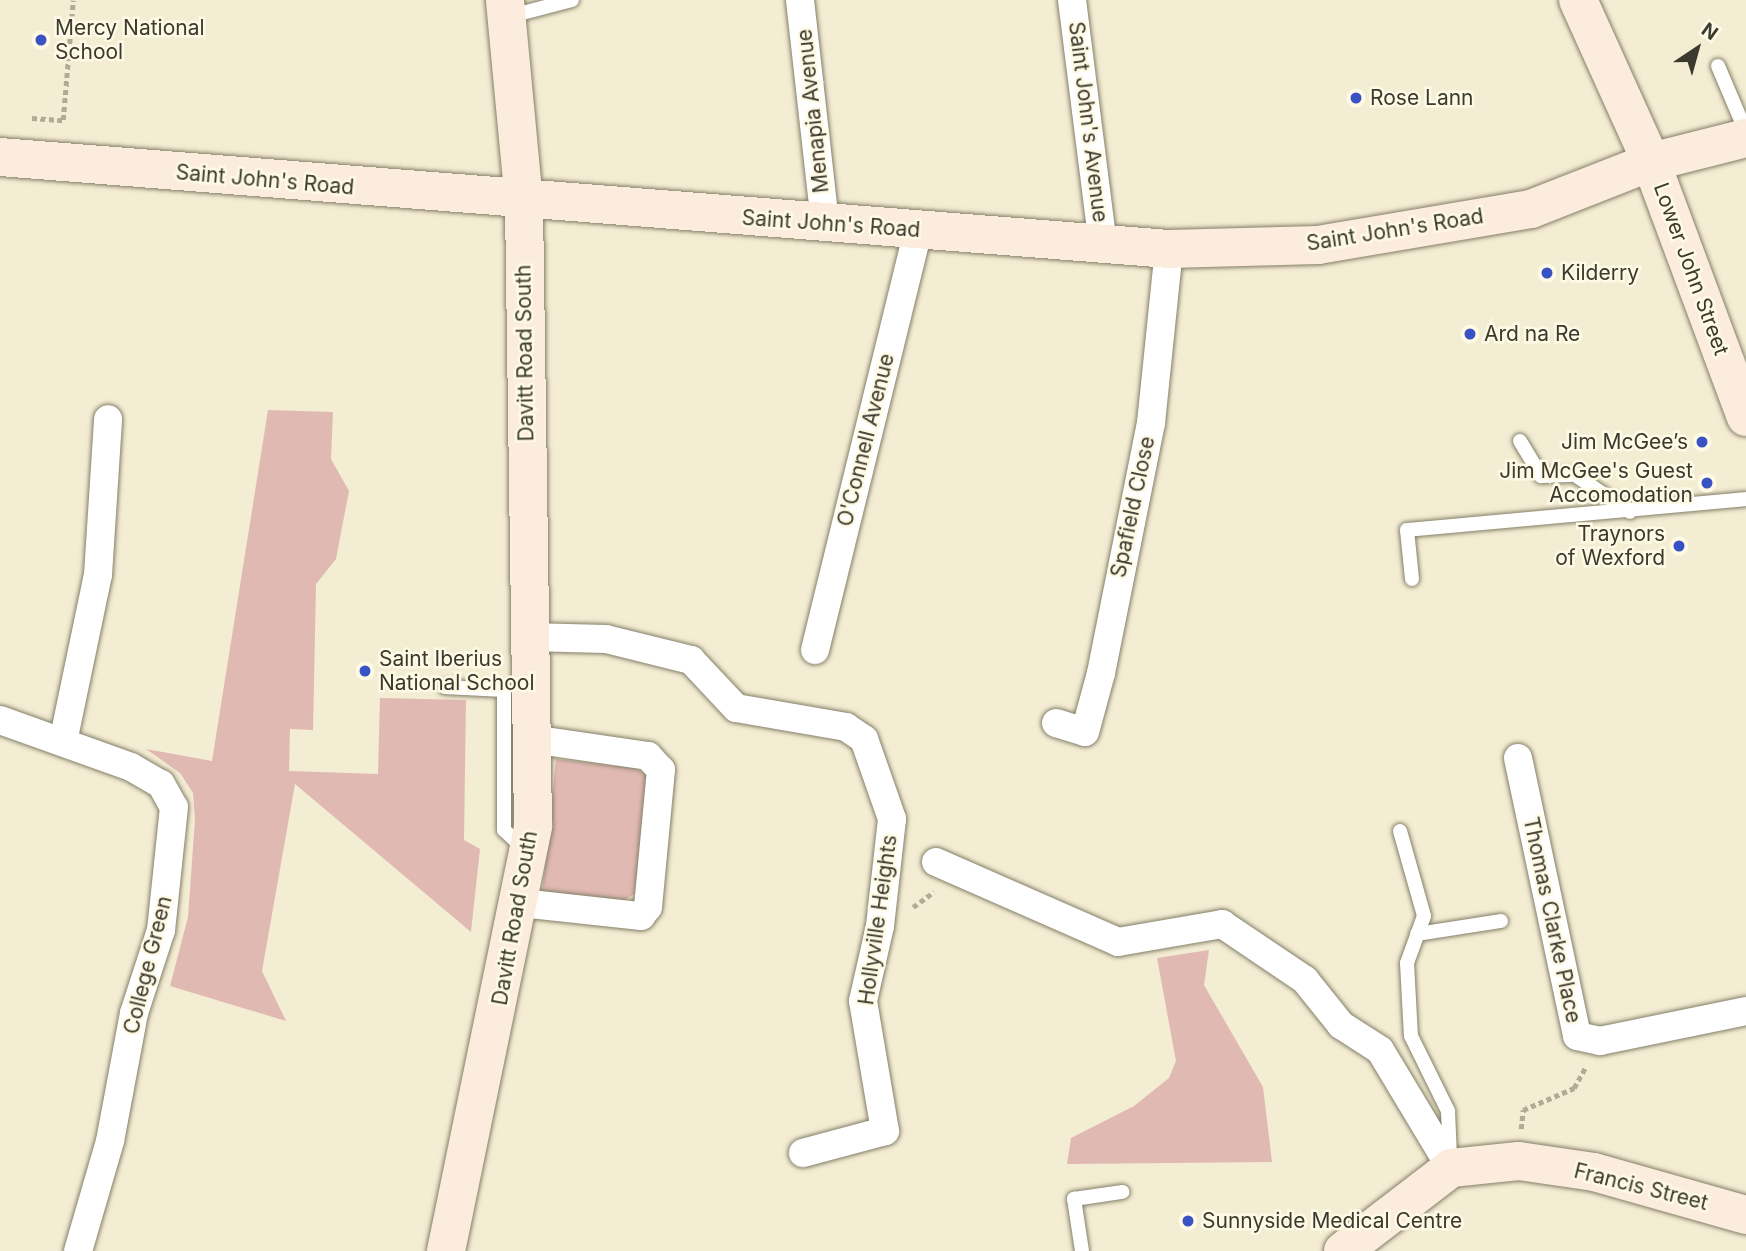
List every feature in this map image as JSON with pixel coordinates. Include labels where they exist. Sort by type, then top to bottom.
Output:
[{"type":"street","name":"Menapia Avenue","points":[[800,0],[825,223]]},
{"type":"street","name":"Saint John's Avenue","points":[[1072,0],[1103,244]]},
{"type":"street","name":"Lower John Street","points":[[1578,0],[1651,162],[1746,416]]},
{"type":"street","name":"Davitt Road South","points":[[446,1251],[521,903],[529,854],[532,739],[524,202],[508,8]]},
{"type":"street","name":"Saint John's Road","points":[[0,157],[524,202],[1169,249],[1318,245],[1531,209],[1651,162],[1746,138]]},
{"type":"street","name":"O'Connell Avenue","points":[[815,650],[918,230]]},
{"type":"street","name":"Spafield Close","points":[[1056,723],[1085,732],[1101,673],[1151,423],[1169,249]]},
{"type":"street","points":[[63,742],[98,575],[108,419]]},
{"type":"street","name":"Hollyville Heights","points":[[529,637],[606,639],[691,660],[736,708],[846,727],[864,739],[892,819],[880,926],[863,1001],[885,1131],[803,1153]]},
{"type":"street","name":"College Green","points":[[0,720],[63,742],[160,783],[174,807],[161,930],[134,1013],[110,1141],[78,1251]]},
{"type":"street","points":[[521,903],[640,916],[648,907],[661,770],[648,757],[532,739]]},
{"type":"street","name":"Thomas Clarke Place","points":[[1518,758],[1577,1036],[1600,1041],[1746,1010]]},
{"type":"street","points":[[943,865],[1118,942],[1222,924],[1305,980],[1341,1025],[1380,1050],[1451,1168],[1343,1251]]},
{"type":"street","name":"Francis Street","points":[[1451,1168],[1519,1161],[1594,1172],[1746,1215]]},
{"type":"lane","points":[[508,8],[572,0]]},
{"type":"lane","points":[[1718,66],[1746,132]]},
{"type":"lane","points":[[1520,441],[1541,476],[1575,475],[1630,512]]},
{"type":"lane","points":[[1412,579],[1407,530],[1630,512],[1746,499]]},
{"type":"lane","points":[[445,687],[504,690],[505,831],[529,854]]},
{"type":"lane","points":[[1400,831],[1424,916],[1407,964],[1411,1036],[1448,1111],[1451,1168]]},
{"type":"lane","points":[[1418,934],[1501,921]]},
{"type":"lane","points":[[1082,1251],[1074,1199],[1122,1192]]},
{"type":"path","points":[[32,118],[63,120],[73,0]]},
{"type":"path","points":[[880,926],[932,896],[943,865]]},
{"type":"path","points":[[1519,1161],[1523,1110],[1574,1088],[1600,1041]]},
{"type":"shaded area","points":[[268,410],[333,412],[331,459],[349,491],[336,559],[316,584],[313,730],[290,729],[289,771],[378,774],[380,698],[466,700],[464,840],[480,849],[471,932],[295,784],[262,971],[286,1021],[170,986],[188,917],[195,819],[193,793],[180,773],[146,749],[212,761]]},
{"type":"shaded area","points":[[556,759],[635,768],[649,777],[636,893],[620,903],[542,895]]},
{"type":"shaded area","points":[[1209,950],[1204,985],[1263,1087],[1272,1162],[1067,1164],[1071,1138],[1134,1106],[1169,1078],[1176,1061],[1157,958]]},
{"type":"place","name":"Mercy National School","points":[[41,40]]},
{"type":"place","name":"Rose Lann","points":[[1356,98]]},
{"type":"place","name":"Kilderry","points":[[1547,273]]},
{"type":"place","name":"Ard na Re","points":[[1470,334]]},
{"type":"place","name":"Jim McGee’s","points":[[1702,442]]},
{"type":"place","name":"Jim McGee's Guest Accomodation","points":[[1707,483]]},
{"type":"place","name":"Traynors of Wexford","points":[[1679,546]]},
{"type":"place","name":"Saint Iberius National School","points":[[365,671]]},
{"type":"place","name":"Sunnyside Medical Centre","points":[[1188,1221]]}]
